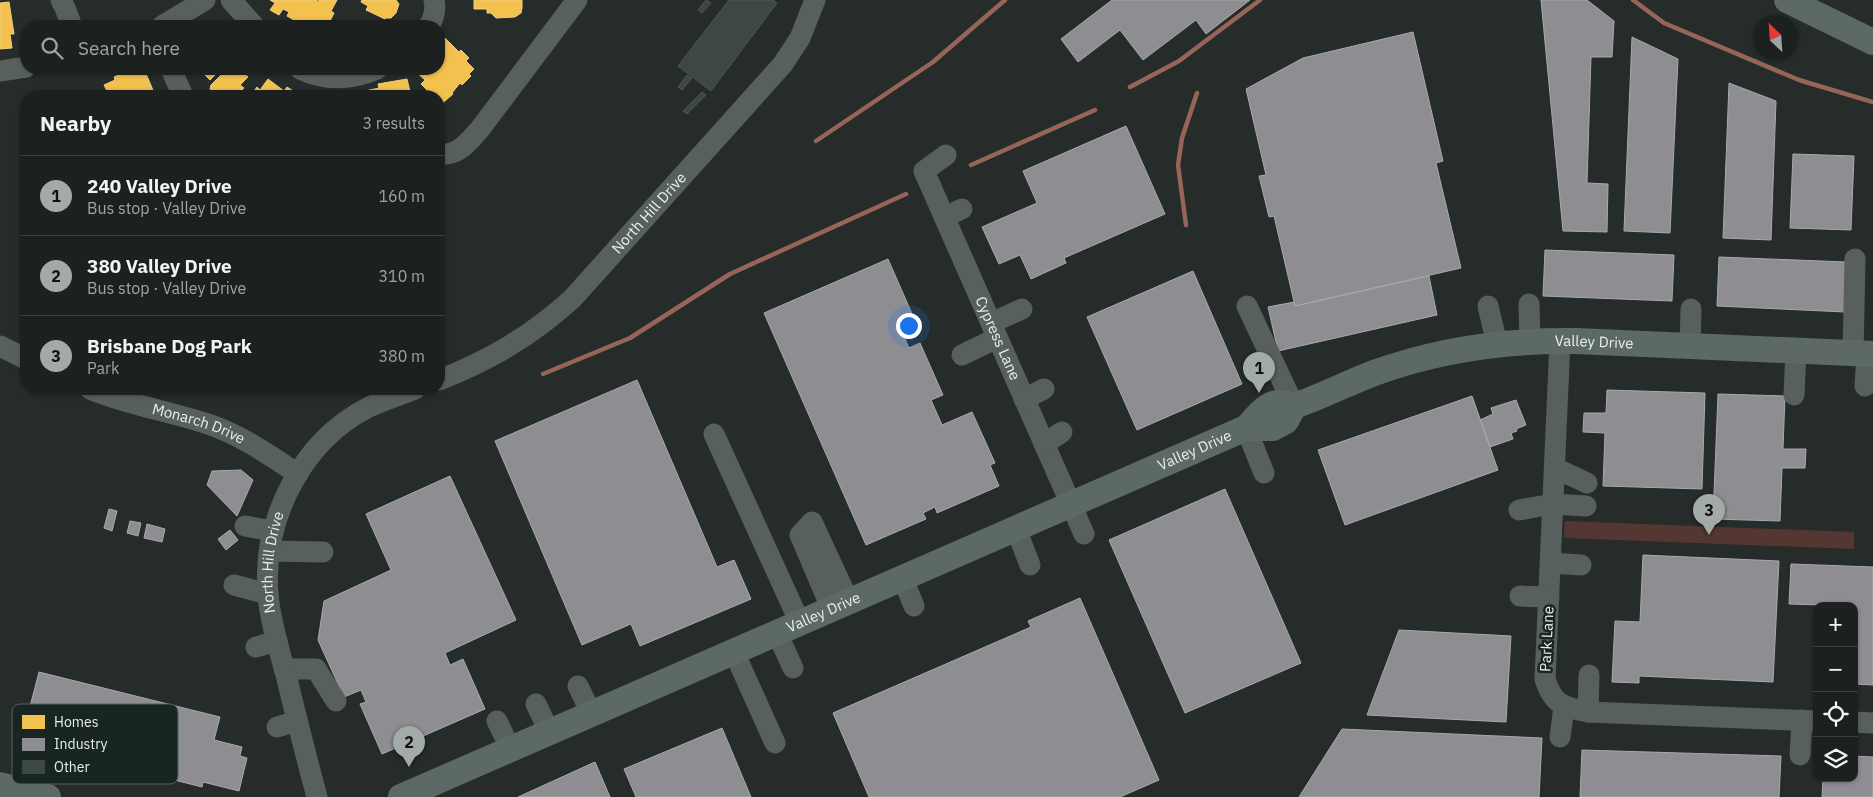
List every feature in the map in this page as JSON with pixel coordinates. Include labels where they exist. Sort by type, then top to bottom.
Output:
[{"type":"main road","points":[[1787,0],[1873,42]]},
{"type":"main road","name":"Valley Drive","points":[[401,797],[1246,428],[1265,409],[1278,403],[1294,406],[1351,382],[1402,364],[1449,352],[1530,341],[1864,354]]},
{"type":"main road","points":[[0,785],[48,797]]},
{"type":"street","points":[[61,0],[70,20]]},
{"type":"street","points":[[172,20],[205,0]]},
{"type":"street","points":[[231,0],[249,20]]},
{"type":"street","points":[[433,20],[436,6],[434,0]]},
{"type":"street","points":[[445,154],[452,154],[463,147],[480,129],[577,0]]},
{"type":"street","name":"North Hill Drive","points":[[445,377],[492,357],[521,340],[548,322],[572,299],[783,64],[800,38],[815,0]]},
{"type":"street","points":[[0,71],[20,68]]},
{"type":"street","points":[[174,75],[180,90]]},
{"type":"street","points":[[316,75],[337,78],[358,75]]},
{"type":"street","name":"Cypress Lane","points":[[946,156],[924,171],[953,213],[994,330],[1070,506],[1084,534]]},
{"type":"street","points":[[1855,259],[1864,354],[1865,386]]},
{"type":"street","points":[[1529,304],[1530,341]]},
{"type":"street","points":[[1248,306],[1294,406]]},
{"type":"street","points":[[1488,306],[1497,344]]},
{"type":"street","points":[[962,355],[1022,309]]},
{"type":"street","points":[[1690,346],[1691,309]]},
{"type":"street","name":"Park Lane","points":[[1560,341],[1545,679],[1548,690],[1564,707]]},
{"type":"street","points":[[0,346],[20,356]]},
{"type":"street","points":[[1794,395],[1796,351]]},
{"type":"street","points":[[1024,399],[1044,389]]},
{"type":"street","name":"Monarch Drive","points":[[106,395],[216,427],[237,436],[298,474]]},
{"type":"street","name":"North Hill Drive","points":[[317,797],[277,641],[268,594],[271,541],[285,496],[298,474],[318,447],[344,424],[368,408],[400,395]]},
{"type":"street","points":[[1246,428],[1264,473]]},
{"type":"street","points":[[1044,444],[1062,432]]},
{"type":"street","points":[[714,434],[789,628],[793,668]]},
{"type":"street","points":[[1555,468],[1587,483]]},
{"type":"street","points":[[1519,510],[1553,504],[1586,506]]},
{"type":"street","points":[[245,526],[271,541],[323,552]]},
{"type":"street","points":[[1016,529],[1030,565]]},
{"type":"street","points":[[1551,563],[1581,565]]},
{"type":"street","points":[[903,578],[914,606]]},
{"type":"street","points":[[234,585],[268,594]]},
{"type":"street","points":[[1520,596],[1549,597]]},
{"type":"street","points":[[256,647],[277,641]]},
{"type":"street","points":[[734,652],[775,744]]},
{"type":"street","points":[[284,669],[316,669],[336,701]]},
{"type":"street","points":[[1588,712],[1589,675]]},
{"type":"street","points":[[578,686],[592,714]]},
{"type":"street","points":[[536,704],[550,733]]},
{"type":"street","points":[[1560,737],[1564,707],[1588,712],[1810,721],[1800,755]]},
{"type":"street","points":[[497,721],[510,750]]},
{"type":"street","points":[[277,727],[297,722]]},
{"type":"street","points":[[1858,722],[1873,723]]},
{"type":"shaded area","points":[[1565,521],[1854,532],[1854,549],[1564,538]]},
{"type":"building: Homes","points":[[270,0],[317,0],[317,3],[319,0],[337,0],[331,11],[334,13],[330,20],[294,20],[287,16],[289,12],[283,9],[279,15],[270,10],[275,3]]},
{"type":"building: Homes","points":[[362,0],[396,0],[399,4],[396,13],[391,18],[385,19],[366,10],[368,6],[361,2]]},
{"type":"building: Homes","points":[[474,0],[522,0],[521,13],[515,17],[496,18],[491,13],[487,13],[487,9],[474,9]]},
{"type":"building: Homes","points":[[9,2],[14,34],[10,34],[12,48],[0,49],[0,3]]},
{"type":"building: Homes","points":[[445,38],[459,52],[461,50],[469,58],[466,61],[474,69],[469,74],[471,76],[462,85],[460,83],[453,94],[445,101],[445,90],[427,90],[421,84],[425,80],[419,75],[445,75]]},
{"type":"building: Homes","points":[[118,75],[147,75],[153,90],[106,90],[104,85],[115,80],[114,77]]},
{"type":"building: Homes","points":[[205,75],[215,75],[210,80]]},
{"type":"building: Homes","points":[[221,75],[246,75],[248,77],[240,85],[244,88],[242,90],[211,90],[211,85]]},
{"type":"building: Homes","points":[[268,79],[283,90],[260,90]]},
{"type":"building: Homes","points":[[407,79],[410,90],[370,90],[379,88],[378,84]]},
{"type":"building: Industry","points":[[1112,0],[1250,0],[1206,34],[1196,20],[1143,60],[1120,30],[1078,62],[1061,39]]},
{"type":"building: Industry","points":[[1541,0],[1587,0],[1614,21],[1612,57],[1591,57],[1587,183],[1608,184],[1607,232],[1563,231]]},
{"type":"building: Industry","points":[[1413,32],[1443,161],[1436,163],[1461,268],[1295,306],[1274,216],[1269,217],[1259,176],[1266,175],[1246,89],[1303,58]]},
{"type":"building: Industry","points":[[1632,37],[1678,59],[1670,233],[1624,231]]},
{"type":"building: Industry","points":[[1729,83],[1776,101],[1771,240],[1723,238]]},
{"type":"building: Industry","points":[[1126,126],[1165,214],[1064,258],[1066,263],[1031,279],[1020,255],[999,264],[982,227],[1037,203],[1023,171]]},
{"type":"building: Industry","points":[[1793,154],[1854,156],[1851,230],[1790,228]]},
{"type":"building: Industry","points":[[1545,250],[1674,255],[1672,301],[1543,296]]},
{"type":"building: Industry","points":[[1719,257],[1847,262],[1845,312],[1717,306]]},
{"type":"building: Industry","points":[[888,259],[920,332],[905,339],[909,348],[920,343],[943,395],[931,400],[942,425],[972,412],[995,463],[990,465],[999,486],[937,513],[935,507],[923,513],[926,519],[866,545],[764,313]]},
{"type":"building: Industry","points":[[1193,271],[1242,384],[1137,430],[1087,317]]},
{"type":"building: Industry","points":[[1429,276],[1437,315],[1278,351],[1268,307],[1294,302],[1295,306]]},
{"type":"building: Industry","points":[[637,380],[717,567],[734,560],[751,599],[640,646],[631,624],[582,645],[495,441]]},
{"type":"building: Industry","points":[[1607,390],[1705,393],[1702,489],[1603,486],[1605,433],[1583,432],[1584,413],[1606,413]]},
{"type":"building: Industry","points":[[1718,394],[1785,396],[1783,449],[1806,449],[1805,468],[1782,468],[1780,521],[1713,519]]},
{"type":"building: Industry","points":[[1472,396],[1498,470],[1345,525],[1318,450]]},
{"type":"building: Industry","points":[[1516,400],[1526,425],[1511,433],[1513,439],[1490,447],[1480,420],[1493,414],[1491,408]]},
{"type":"building: Industry","points":[[241,470],[253,480],[237,516],[207,485],[212,471]]},
{"type":"building: Industry","points":[[450,476],[516,620],[445,653],[450,665],[463,659],[485,709],[382,754],[360,704],[366,702],[361,690],[344,697],[318,640],[324,601],[391,570],[366,514]]},
{"type":"building: Industry","points":[[1225,489],[1301,663],[1185,713],[1109,540]]},
{"type":"building: Industry","points":[[109,509],[117,511],[112,531],[104,528]]},
{"type":"building: Industry","points":[[130,521],[141,523],[138,536],[127,533]]},
{"type":"building: Industry","points":[[147,524],[165,529],[162,542],[144,538]]},
{"type":"building: Industry","points":[[230,530],[238,540],[226,550],[218,539]]},
{"type":"building: Industry","points":[[1643,555],[1779,561],[1773,682],[1639,676],[1639,683],[1612,682],[1615,621],[1640,622]]},
{"type":"building: Industry","points":[[1791,564],[1873,567],[1873,685],[1858,684],[1858,602],[1789,604]]},
{"type":"building: Industry","points":[[1080,598],[1159,780],[1120,797],[869,797],[833,713],[1031,627],[1028,621]]},
{"type":"building: Industry","points":[[1399,630],[1511,636],[1506,722],[1367,715]]},
{"type":"building: Industry","points":[[39,672],[168,704],[31,704]]},
{"type":"building: Industry","points":[[178,707],[220,717],[214,740],[242,747],[240,756],[247,758],[239,791],[203,782],[202,787],[178,781]]},
{"type":"building: Industry","points":[[722,728],[751,797],[636,797],[624,769]]},
{"type":"building: Industry","points":[[1342,729],[1542,738],[1539,797],[1299,797]]},
{"type":"building: Industry","points":[[1582,750],[1781,756],[1779,797],[1580,797]]},
{"type":"building: Industry","points":[[1858,756],[1873,757],[1873,797],[1822,797],[1823,782],[1858,782]]},
{"type":"building: Industry","points":[[595,762],[610,797],[518,797]]},
{"type":"building: Other","points":[[706,0],[711,3],[702,13],[698,10]]},
{"type":"building: Other","points":[[729,0],[773,0],[777,3],[711,91],[678,66]]},
{"type":"building: Other","points":[[687,75],[692,78],[682,90],[678,87]]},
{"type":"building: Other","points":[[702,92],[706,95],[687,114],[683,111]]},
{"type":"waterway","points":[[816,141],[933,62],[1005,0]]},
{"type":"waterway","points":[[1130,87],[1179,61],[1260,0]]},
{"type":"waterway","points":[[1633,0],[1664,23],[1799,80],[1873,102]]},
{"type":"waterway","points":[[1186,225],[1178,165],[1182,138],[1197,93]]},
{"type":"waterway","points":[[971,165],[1095,110]]},
{"type":"waterway","points":[[543,374],[630,338],[730,274],[906,194]]},
{"type":"place","name":"240 Valley Drive","points":[[1259,393]]},
{"type":"place","name":"Brisbane Dog Park","points":[[1709,535]]},
{"type":"place","name":"380 Valley Drive","points":[[409,767]]}]
